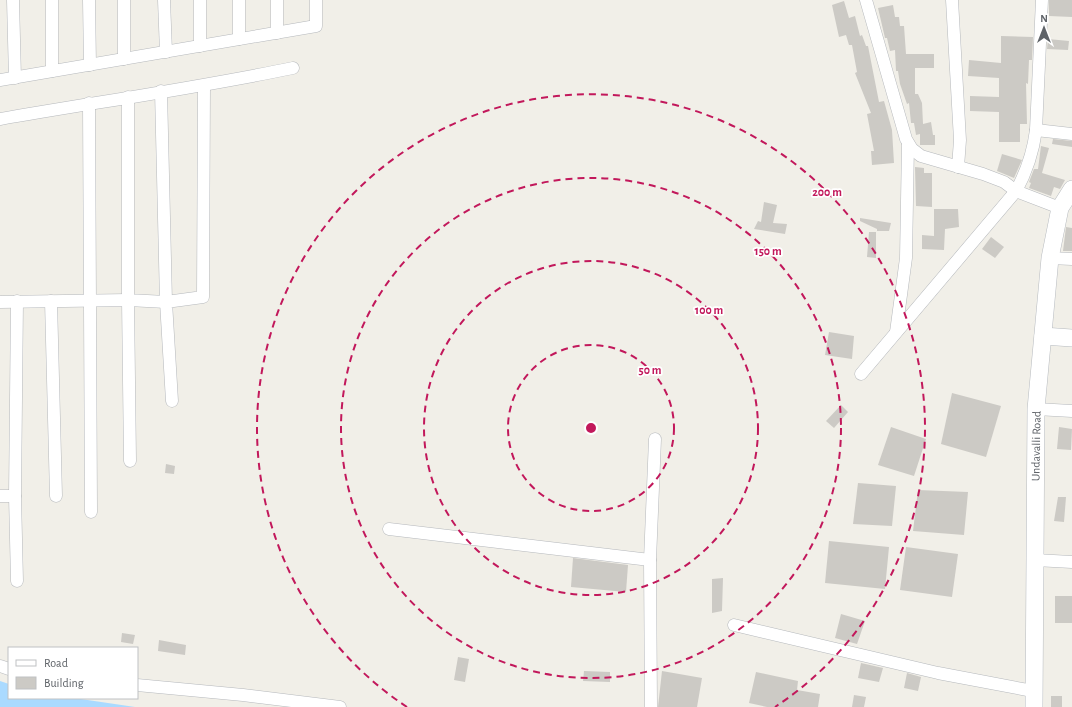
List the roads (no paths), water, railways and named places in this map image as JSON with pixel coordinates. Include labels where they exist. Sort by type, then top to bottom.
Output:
[{"type":"main road","name":"Undavalli Road","points":[[1033,699],[1036,409],[1050,258],[1060,208],[1072,190]]},
{"type":"main road","points":[[1043,336],[1072,338]]},
{"type":"street","points":[[13,0],[15,78]]},
{"type":"street","points":[[52,0],[52,71]]},
{"type":"street","points":[[89,0],[90,65]]},
{"type":"street","points":[[124,0],[124,59]]},
{"type":"street","points":[[164,0],[166,52]]},
{"type":"street","points":[[200,0],[200,46]]},
{"type":"street","points":[[239,0],[239,39]]},
{"type":"street","points":[[277,0],[277,33]]},
{"type":"street","points":[[0,80],[316,26],[316,0]]},
{"type":"street","points":[[866,0],[908,144],[906,258],[896,332]]},
{"type":"street","points":[[952,0],[960,140],[958,167]]},
{"type":"street","points":[[861,374],[1016,191],[1027,170],[1034,151],[1036,130],[1042,0]]},
{"type":"street","points":[[0,119],[161,91],[204,86],[293,68]]},
{"type":"street","points":[[0,302],[128,300],[166,302],[203,297],[204,86]]},
{"type":"street","points":[[161,91],[166,302],[172,401]]},
{"type":"street","points":[[128,97],[130,460]]},
{"type":"street","points":[[89,104],[91,512]]},
{"type":"street","points":[[1036,130],[1072,134]]},
{"type":"street","points":[[908,144],[921,156],[1004,182],[1016,191],[1060,208]]},
{"type":"street","points":[[1050,258],[1072,259]]},
{"type":"street","points":[[17,301],[15,496],[17,581]]},
{"type":"street","points":[[51,301],[56,496]]},
{"type":"street","points":[[1036,409],[1072,411]]},
{"type":"street","points":[[651,707],[650,560],[655,438]]},
{"type":"street","points":[[0,496],[15,496]]},
{"type":"street","points":[[389,529],[650,560]]},
{"type":"street","points":[[1035,560],[1072,562]]},
{"type":"street","points":[[734,625],[938,673],[1033,699]]},
{"type":"street","points":[[138,684],[340,707]]},
{"type":"water","points":[[0,681],[8,684],[8,699],[81,699],[135,707],[0,707]]}]
